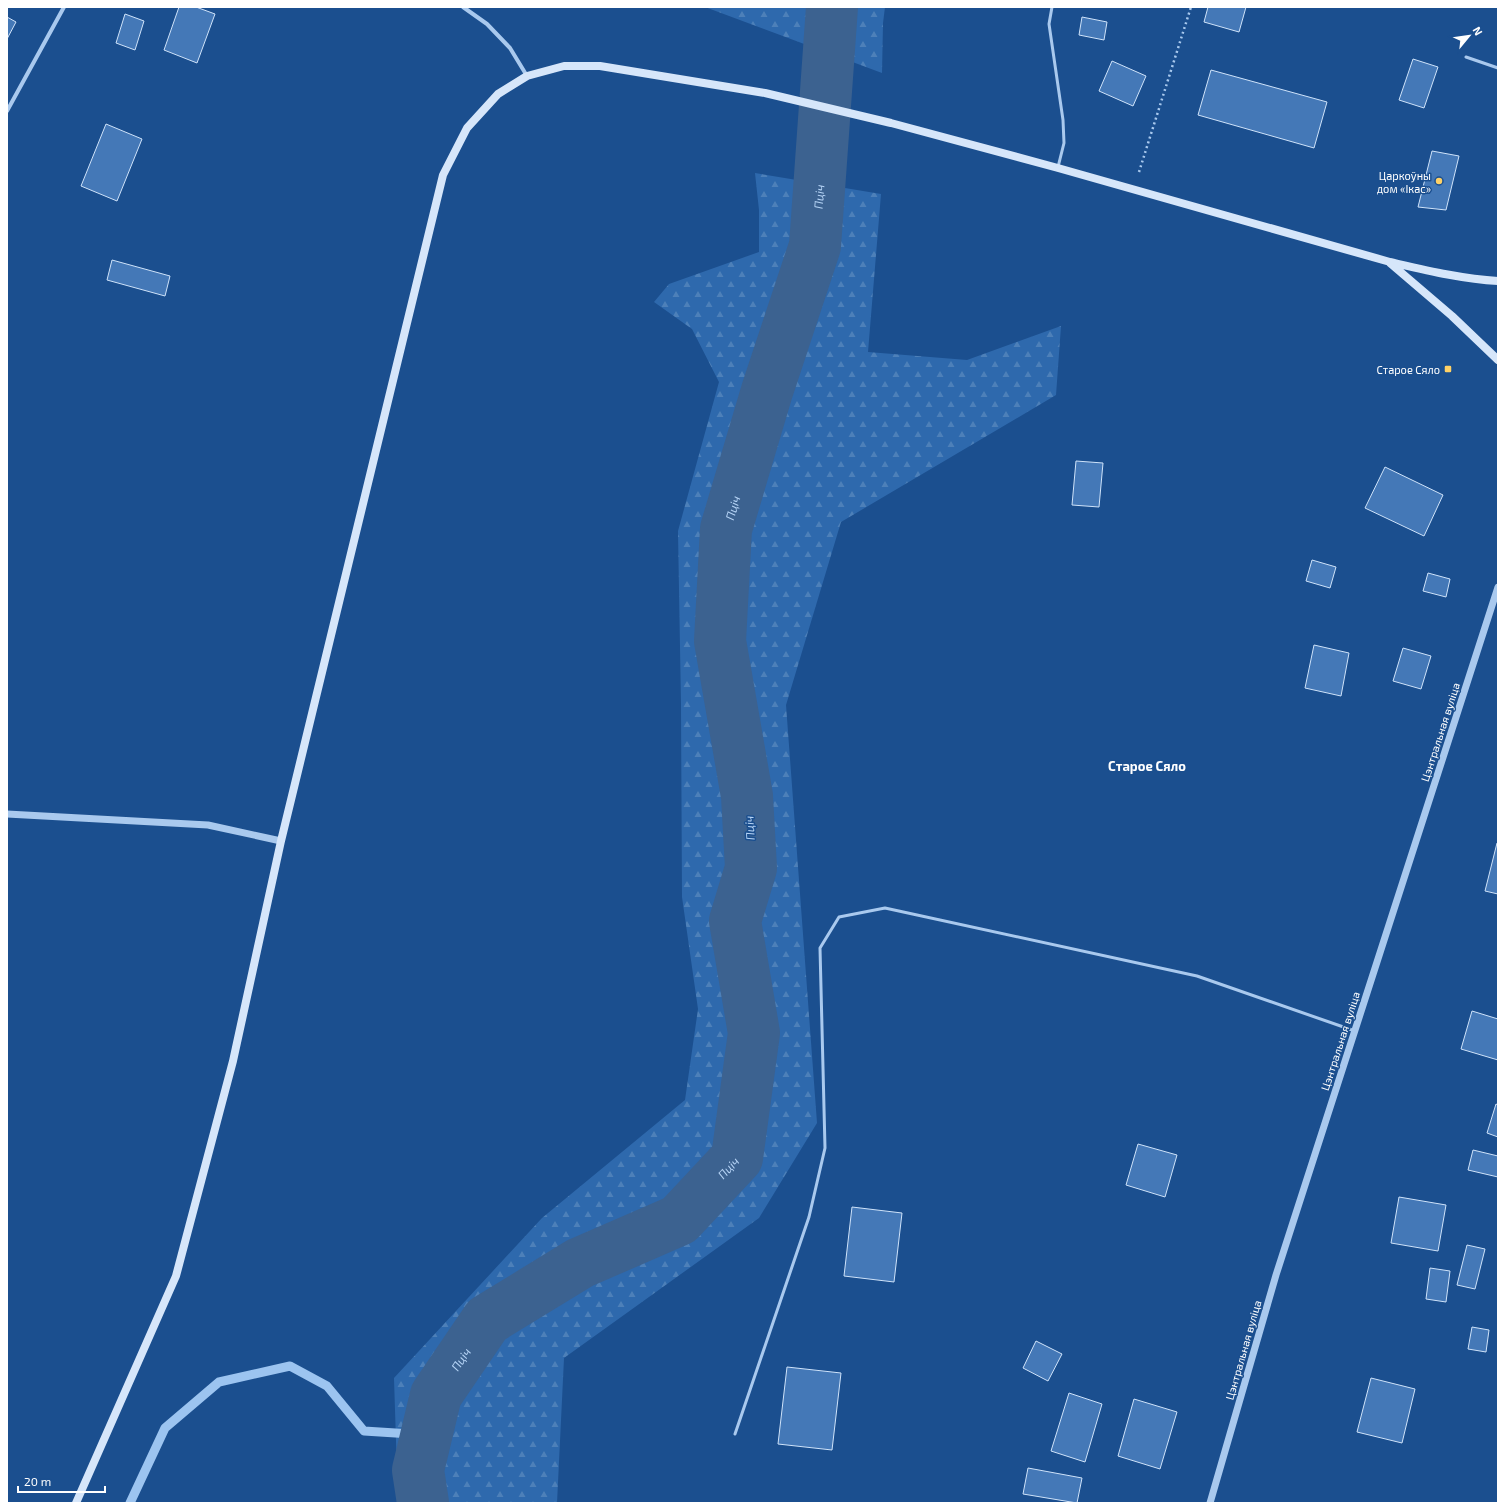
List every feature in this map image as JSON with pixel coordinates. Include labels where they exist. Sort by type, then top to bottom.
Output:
[{"type":"main road","points":[[76,1503],[176,1276],[233,1061],[281,841],[443,175],[467,128],[498,94],[527,76],[564,66],[600,66],[766,93],[891,123],[1058,168],[1390,262],[1448,274],[1498,281]]},
{"type":"main road","points":[[1390,262],[1452,316],[1498,360]]},
{"type":"street","points":[[7,111],[64,7]]},
{"type":"street","points":[[463,7],[487,24],[510,48],[527,76]]},
{"type":"street","name":"Цэнтральная вуліца","points":[[1210,1503],[1276,1276],[1498,587]]},
{"type":"street","points":[[7,814],[208,825],[281,841]]},
{"type":"lane","points":[[1052,7],[1049,24],[1063,120],[1064,143],[1058,168]]},
{"type":"lane","points":[[1466,57],[1498,68]]},
{"type":"lane","points":[[735,1434],[809,1217],[825,1148],[820,948],[839,917],[885,908],[1197,976],[1355,1031]]},
{"type":"path","points":[[1133,189],[1191,7]]},
{"type":"green space","points":[[705,7],[885,7],[883,23],[882,73]]},
{"type":"green space","points":[[755,173],[881,194],[868,352],[967,360],[1061,326],[1056,395],[841,522],[786,705],[817,1123],[759,1218],[564,1358],[557,1503],[406,1503],[397,1472],[394,1378],[542,1218],[685,1100],[698,1009],[682,897],[678,531],[719,382],[692,329],[654,302],[669,284],[759,252],[759,210]]},
{"type":"building","points":[[179,7],[196,7],[215,14],[197,63],[164,50]]},
{"type":"building","points":[[1208,7],[1246,7],[1239,32],[1204,22]]},
{"type":"building","points":[[125,14],[144,21],[135,50],[116,43]]},
{"type":"building","points":[[7,17],[16,22],[7,39]]},
{"type":"building","points":[[1082,17],[1107,22],[1104,40],[1079,35]]},
{"type":"building","points":[[1413,59],[1438,67],[1424,108],[1399,100]]},
{"type":"building","points":[[1112,61],[1146,76],[1133,106],[1099,91]]},
{"type":"building","points":[[1211,70],[1327,102],[1314,148],[1198,115]]},
{"type":"building","points":[[106,124],[142,139],[117,201],[81,186]]},
{"type":"building","name":"Царкоўны дом «Ікас»","points":[[1432,151],[1459,156],[1446,210],[1418,207]]},
{"type":"building","points":[[112,260],[170,276],[165,296],[107,280]]},
{"type":"building","points":[[1076,461],[1103,463],[1099,507],[1072,505]]},
{"type":"building","points":[[1385,467],[1443,495],[1424,536],[1365,508]]},
{"type":"building","points":[[1312,560],[1336,567],[1330,588],[1306,581]]},
{"type":"building","points":[[1428,573],[1450,579],[1446,597],[1423,591]]},
{"type":"building","points":[[1314,645],[1349,653],[1341,696],[1305,688]]},
{"type":"building","points":[[1403,648],[1431,656],[1421,689],[1393,681]]},
{"type":"building","points":[[1498,843],[1498,894],[1485,891]]},
{"type":"building","points":[[1472,1011],[1498,1019],[1498,1060],[1461,1049]]},
{"type":"building","points":[[1496,1104],[1498,1105],[1498,1137],[1487,1133]]},
{"type":"building","points":[[1138,1144],[1177,1155],[1165,1197],[1126,1185]]},
{"type":"building","points":[[1473,1150],[1498,1156],[1498,1177],[1468,1170]]},
{"type":"building","points":[[1399,1197],[1446,1205],[1438,1251],[1391,1243]]},
{"type":"building","points":[[852,1207],[902,1213],[894,1282],[844,1276]]},
{"type":"building","points":[[1467,1245],[1485,1249],[1475,1289],[1457,1285]]},
{"type":"building","points":[[1430,1268],[1450,1271],[1446,1302],[1426,1299]]},
{"type":"building","points":[[1472,1327],[1489,1330],[1486,1352],[1468,1349]]},
{"type":"building","points":[[1036,1341],[1062,1354],[1048,1381],[1023,1368]]},
{"type":"building","points":[[787,1367],[841,1373],[832,1450],[778,1444]]},
{"type":"building","points":[[1371,1378],[1415,1389],[1402,1443],[1357,1432]]},
{"type":"building","points":[[1069,1393],[1102,1404],[1085,1462],[1051,1451]]},
{"type":"building","points":[[1134,1399],[1177,1412],[1160,1469],[1118,1456]]},
{"type":"building","points":[[1028,1468],[1082,1478],[1077,1503],[1023,1494]]},
{"type":"waterway","name":"Пціч","points":[[423,1503],[418,1470],[436,1395],[487,1320],[580,1263],[679,1220],[737,1158],[754,1033],[735,921],[751,868],[747,796],[720,641],[726,529],[767,391],[815,246],[832,7]]},
{"type":"waterway","points":[[130,1503],[165,1428],[219,1382],[290,1366],[327,1386],[364,1431],[427,1435]]},
{"type":"place","name":"Царкоўны дом «Ікас»","points":[[1439,181]]},
{"type":"place","name":"Старое Сяло","points":[[1448,369]]},
{"type":"district","name":"Старое Сяло","points":[[1147,766]]}]
